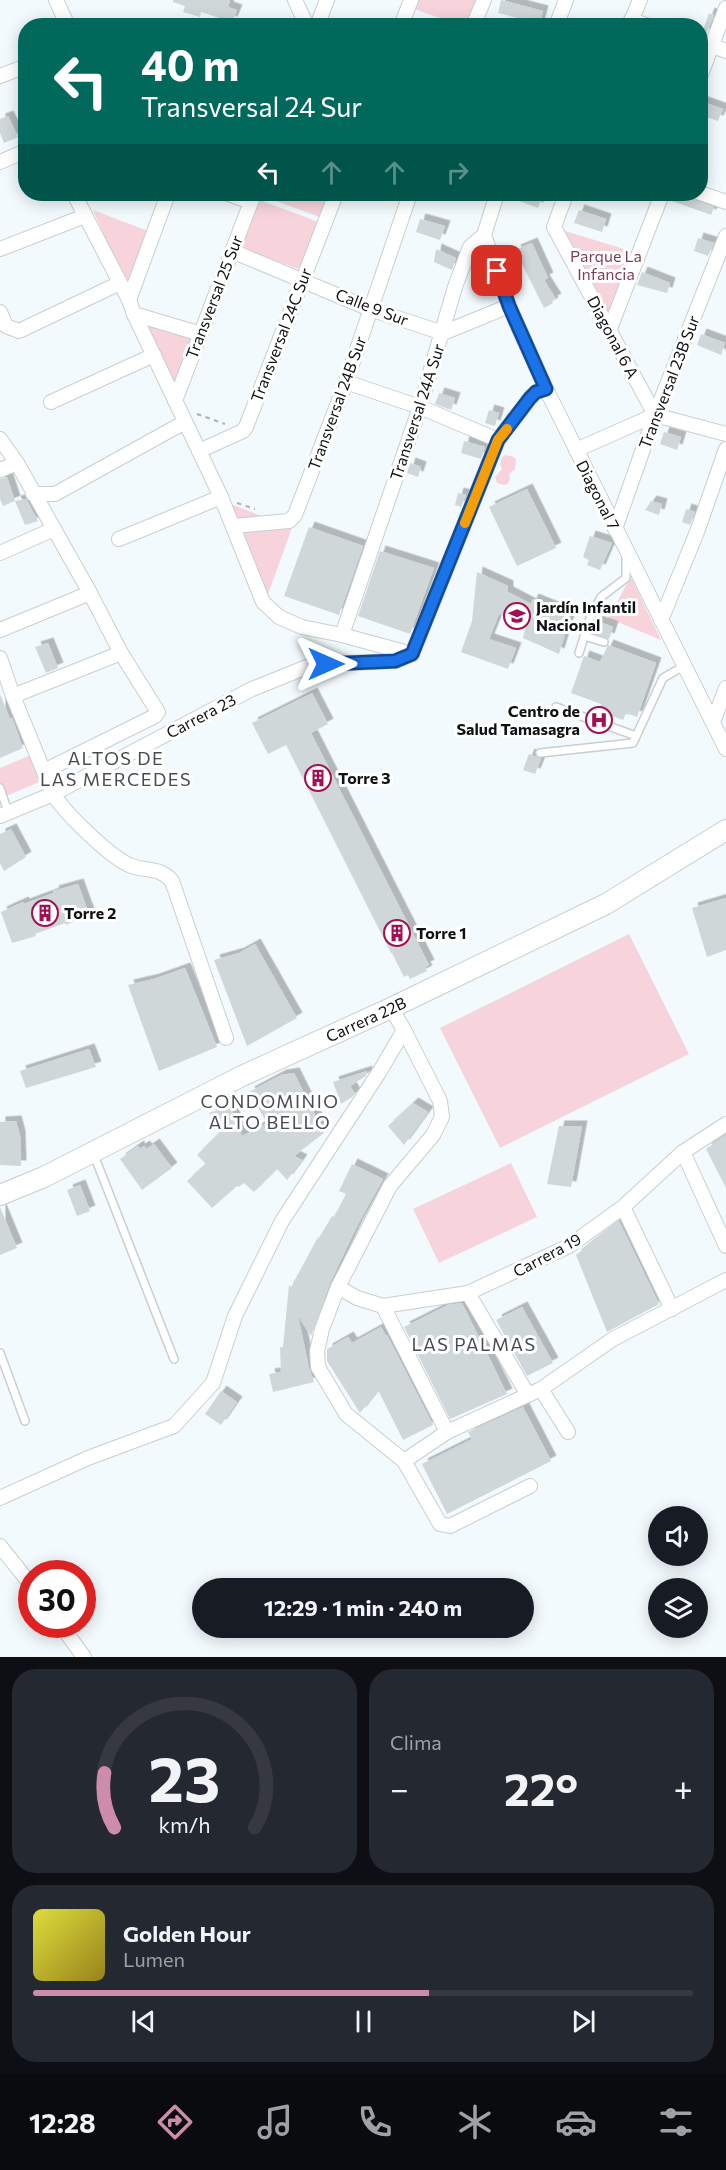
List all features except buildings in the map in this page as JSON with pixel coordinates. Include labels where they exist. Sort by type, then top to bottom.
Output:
[{"type":"street","points":[[56,0],[64,18]]},
{"type":"street","points":[[295,0],[305,18]]},
{"type":"street","points":[[314,18],[327,0]]},
{"type":"street","points":[[476,18],[484,0]]},
{"type":"street","points":[[559,18],[566,0]]},
{"type":"street","points":[[632,18],[640,0]]},
{"type":"street","points":[[403,18],[406,1]]},
{"type":"street","points":[[708,40],[726,8]]},
{"type":"street","points":[[708,45],[726,51]]},
{"type":"street","points":[[0,76],[18,69]]},
{"type":"street","points":[[0,162],[18,154]]},
{"type":"street","points":[[708,196],[726,202]]},
{"type":"street","points":[[78,201],[129,300],[199,451],[263,602],[279,617],[302,627],[342,634],[412,654],[498,440],[530,398],[536,392],[546,389]]},
{"type":"street","points":[[129,300],[165,201]]},
{"type":"street","name":"Transversal 25 Sur","points":[[176,404],[251,201]]},
{"type":"street","name":"Transversal 24C Sur","points":[[243,431],[333,201]]},
{"type":"street","name":"Transversal 24B Sur","points":[[232,526],[289,521],[293,518],[346,382],[408,201]]},
{"type":"street","name":"Transversal 24A Sur","points":[[342,634],[420,407],[455,287],[470,247],[484,235],[495,201]]},
{"type":"street","name":"Diagonal 6 A","points":[[563,201],[554,227],[655,415]]},
{"type":"street","points":[[609,331],[659,201]]},
{"type":"street","points":[[0,249],[86,216]]},
{"type":"street","name":"Diagonal 7","points":[[484,235],[509,306],[546,389],[726,749]]},
{"type":"street","name":"Transversal 23B Sur","points":[[615,529],[655,415],[726,236]]},
{"type":"street","name":"Calle 9 Sur","points":[[232,251],[370,309],[443,333]]},
{"type":"street","points":[[0,312],[6,326],[19,331],[120,283]]},
{"type":"street","points":[[443,333],[509,306]]},
{"type":"street","points":[[134,314],[201,334]]},
{"type":"street","points":[[51,402],[154,355]]},
{"type":"street","points":[[346,382],[420,407],[498,440]]},
{"type":"street","points":[[576,450],[655,415],[726,434]]},
{"type":"street","points":[[33,494],[55,494],[185,422]]},
{"type":"street","points":[[199,451],[243,431]]},
{"type":"street","points":[[0,439],[90,592],[121,653],[158,712],[155,716],[44,771]]},
{"type":"street","points":[[661,620],[697,532],[726,449]]},
{"type":"street","points":[[0,470],[16,463]]},
{"type":"street","points":[[119,539],[220,497]]},
{"type":"street","points":[[0,553],[54,530]]},
{"type":"street","points":[[0,630],[90,592]]},
{"type":"street","points":[[13,696],[121,653]]},
{"type":"street","name":"Carrera 23","points":[[4,814],[53,794],[252,689],[307,667],[395,661],[412,654]]},
{"type":"street","points":[[0,658],[53,794],[61,807],[114,856],[130,865],[166,874],[172,881],[226,1038]]},
{"type":"street","points":[[713,722],[726,688]]},
{"type":"street","name":"Carrera 22B","points":[[0,1196],[93,1153],[242,1076],[391,1008],[606,904],[726,830]]},
{"type":"street","points":[[391,1008],[440,1101],[442,1117],[433,1135],[390,1186],[338,1287],[322,1329],[317,1351],[318,1367],[346,1414],[404,1461],[440,1524],[450,1526],[530,1486]]},
{"type":"street","points":[[0,1498],[88,1458],[174,1426],[213,1383],[235,1316],[282,1221],[380,1071],[404,1030]]},
{"type":"street","name":"Carrera 19","points":[[338,1287],[357,1298],[383,1306],[468,1293],[570,1246],[623,1207],[683,1152],[726,1124]]},
{"type":"street","points":[[683,1152],[726,1246]]},
{"type":"street","points":[[623,1207],[672,1309]]},
{"type":"street","points":[[404,1461],[447,1432],[534,1392],[613,1339],[726,1280]]},
{"type":"street","points":[[468,1293],[534,1392],[568,1432]]},
{"type":"street","points":[[383,1306],[447,1432]]},
{"type":"street","points":[[0,1546],[18,1568]]},
{"type":"street","points":[[70,1638],[84,1657]]},
{"type":"lane","points":[[579,652],[601,597],[626,578],[627,562],[621,542]]},
{"type":"lane","points":[[584,636],[604,642]]},
{"type":"lane","points":[[540,753],[633,742],[663,678],[684,666]]},
{"type":"lane","points":[[556,707],[636,736]]},
{"type":"lane","points":[[0,788],[4,814]]},
{"type":"lane","points":[[93,1153],[174,1359]]},
{"type":"lane","points":[[0,1353],[25,1421]]},
{"type":"path","points":[[176,404],[243,431]]},
{"type":"green space","points":[[417,0],[479,0],[471,18],[440,18],[414,9]]},
{"type":"green space","points":[[253,201],[262,201],[319,222],[301,270],[236,246]]},
{"type":"green space","points":[[276,201],[328,201],[322,218]]},
{"type":"green space","points":[[93,210],[148,231],[127,289]]},
{"type":"green space","name":"Parque La Infancia","points":[[562,230],[634,252],[609,318]]},
{"type":"green space","points":[[139,318],[194,336],[173,388]]},
{"type":"green space","points":[[506,455],[516,460],[515,469],[509,474],[508,484],[504,485],[497,483],[495,477],[502,469],[500,464],[502,457]]},
{"type":"green space","points":[[226,502],[292,528],[267,597]]},
{"type":"green space","points":[[631,577],[661,640],[608,618]]},
{"type":"green space","points":[[33,754],[44,780],[6,796],[0,782],[0,768]]},
{"type":"green space","points":[[629,934],[689,1054],[500,1148],[440,1028]]},
{"type":"green space","points":[[511,1163],[537,1217],[439,1263],[413,1209]]},
{"type":"slow traffic","points":[[465,523],[498,440],[507,429]]},
{"type":"place","name":"Jardín Infantil Nacional","points":[[517,616]]},
{"type":"place","name":"Centro de Salud Tamasagra","points":[[599,720]]},
{"type":"place","name":"Torre 3","points":[[318,778]]},
{"type":"place","name":"Torre 2","points":[[45,913]]},
{"type":"place","name":"Torre 1","points":[[397,933]]},
{"type":"district","name":"ALTOS DE LAS MERCEDES","points":[[116,769]]},
{"type":"district","name":"CONDOMINIO ALTO BELLO","points":[[270,1112]]},
{"type":"district","name":"LAS PALMAS","points":[[474,1345]]},
{"type":"route","points":[[326,664],[370,664],[395,661],[412,654],[498,440],[530,398],[536,392],[546,389],[509,306],[497,271]]}]
